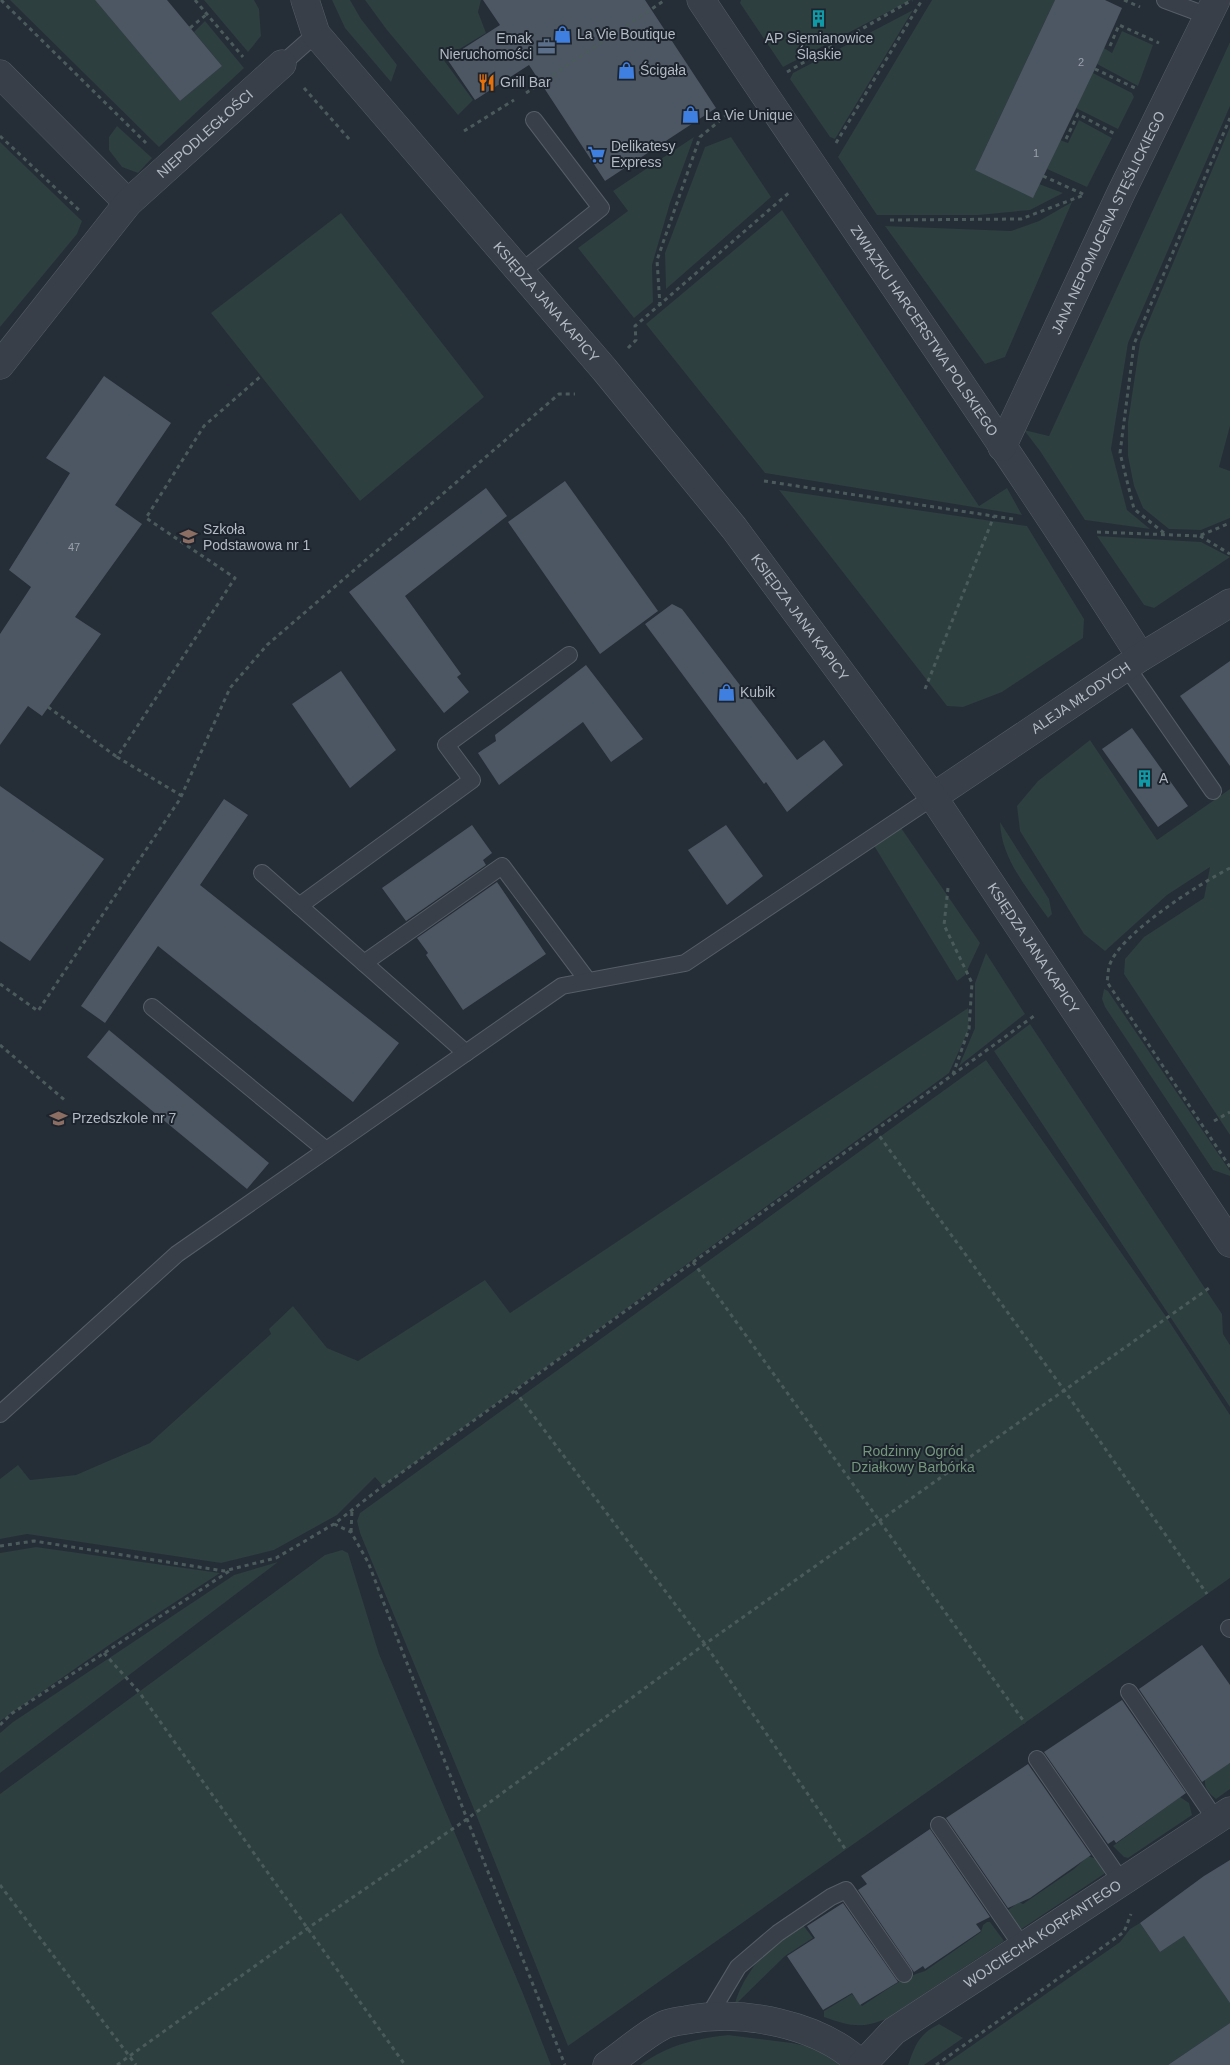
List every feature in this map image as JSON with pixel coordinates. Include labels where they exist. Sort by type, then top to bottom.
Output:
[{"type":"street","points":[[305,0],[316,34]]},
{"type":"street","name":"ZWIĄZKU HARCERSTWA POLSKIEGO","points":[[705,2],[758,88],[854,225],[1061,532],[1134,662]]},
{"type":"street","name":"JANA NEPOMUCENA STĘŚLICKIEGO","points":[[1002,447],[1121,193],[1212,8]]},
{"type":"street","name":"KSIĘDZA JANA KAPICY","points":[[316,34],[604,369],[734,528],[933,797],[1230,1243]]},
{"type":"street","name":"NIEPODLEGŁOŚCI","points":[[0,365],[128,203],[282,64]]},
{"type":"street","points":[[0,74],[128,203]]},
{"type":"street","name":"ALEJA MŁODYCH","points":[[933,797],[1134,662],[1230,603]]},
{"type":"street","name":"WOJCIECHA KORFANTEGO","points":[[608,2065],[665,2024],[708,2017],[747,2016],[786,2025],[826,2040],[855,2058],[862,2065],[894,2031],[1223,1816]]},
{"type":"lane","points":[[1165,0],[1212,8]]},
{"type":"lane","points":[[282,64],[316,34]]},
{"type":"lane","points":[[521,272],[601,208],[534,120]]},
{"type":"lane","points":[[299,906],[472,780],[446,745],[568,655]]},
{"type":"lane","points":[[1134,662],[1213,791]]},
{"type":"lane","points":[[0,1414],[177,1254],[562,986],[684,963],[933,797]]},
{"type":"lane","points":[[364,963],[502,866],[588,981]]},
{"type":"lane","points":[[262,873],[466,1053]]},
{"type":"lane","points":[[152,1007],[326,1150]]},
{"type":"lane","points":[[1129,1692],[1223,1816]]},
{"type":"lane","points":[[1037,1759],[1121,1881]]},
{"type":"lane","points":[[939,1825],[1022,1946]]},
{"type":"lane","points":[[708,2017],[738,1967],[778,1933],[831,1897],[846,1890],[904,1974]]},
{"type":"path","points":[[1,0],[152,149]]},
{"type":"path","points":[[195,0],[251,66],[282,64],[350,140]]},
{"type":"path","points":[[464,131],[550,79],[664,0]]},
{"type":"path","points":[[660,306],[657,260],[700,137],[758,88],[912,0]]},
{"type":"path","points":[[626,350],[636,340],[635,326],[815,171],[830,154],[922,0]]},
{"type":"path","points":[[1124,0],[1146,10]]},
{"type":"path","points":[[190,28],[207,14]]},
{"type":"path","points":[[1110,46],[1119,25],[1159,43]]},
{"type":"path","points":[[1155,52],[1160,36]]},
{"type":"path","points":[[1095,69],[1139,90]]},
{"type":"path","points":[[1136,98],[1142,85]]},
{"type":"path","points":[[1066,139],[1078,114],[1117,136],[1121,128]]},
{"type":"path","points":[[1164,533],[1134,509],[1120,453],[1134,344],[1230,118]]},
{"type":"path","points":[[0,136],[85,216]]},
{"type":"path","points":[[1043,176],[1086,195]]},
{"type":"path","points":[[1081,204],[1086,195]]},
{"type":"path","points":[[884,220],[1021,219],[1086,195]]},
{"type":"path","points":[[118,757],[235,578],[146,518],[204,426],[261,376]]},
{"type":"path","points":[[0,984],[38,1011],[182,796],[230,688],[267,645],[559,394],[575,394]]},
{"type":"path","points":[[764,481],[1029,522],[1061,532],[1164,533],[1199,536],[1230,554]]},
{"type":"path","points":[[925,689],[994,516]]},
{"type":"path","points":[[1199,536],[1230,523]]},
{"type":"path","points":[[48,707],[118,757],[182,796]]},
{"type":"path","points":[[1230,868],[1204,881],[1130,938],[1118,951],[1109,966],[1108,982],[1230,1166]]},
{"type":"path","points":[[948,888],[944,925],[972,983],[969,1029],[952,1074]]},
{"type":"path","points":[[0,1546],[34,1541],[224,1571],[276,1558],[334,1524],[352,1509],[1034,1016]]},
{"type":"path","points":[[0,1045],[67,1102]]},
{"type":"path","points":[[1214,1121],[1230,1112]]},
{"type":"path","points":[[875,1130],[1064,1390],[1207,1594]]},
{"type":"path","points":[[693,1262],[1025,1723]]},
{"type":"path","points":[[117,2065],[308,1928],[467,1819],[705,1644],[1212,1286]]},
{"type":"path","points":[[515,1391],[705,1644],[846,1850]]},
{"type":"path","points":[[352,1509],[351,1532],[368,1562],[467,1819],[565,2065]]},
{"type":"path","points":[[334,1524],[351,1532]]},
{"type":"path","points":[[0,1725],[11,1714],[234,1568]]},
{"type":"path","points":[[104,1653],[139,1692],[405,2065]]},
{"type":"path","points":[[0,1886],[136,2065]]},
{"type":"path","points":[[936,2065],[1124,1932],[1132,1912]]},
{"type":"green space","points":[[10,0],[95,0],[180,101],[222,66],[194,32],[205,21],[244,68],[159,147]]},
{"type":"green space","points":[[204,0],[254,0],[259,9],[261,36],[248,52]]},
{"type":"green space","points":[[332,0],[350,0],[361,19],[397,65],[391,82],[345,28]]},
{"type":"green space","points":[[365,0],[481,0],[478,12],[486,33],[443,59],[473,100],[458,115],[387,30]]},
{"type":"green space","points":[[741,0],[911,0],[783,67],[740,3]]},
{"type":"green space","points":[[932,0],[1055,0],[975,170],[1039,184],[1063,193],[1030,210],[979,215],[877,215],[838,157]]},
{"type":"green space","points":[[913,10],[835,139],[830,137],[790,79],[793,73]]},
{"type":"green space","points":[[1122,31],[1153,45],[1138,86],[1097,64],[1104,48],[1112,53]]},
{"type":"green space","points":[[1230,42],[1230,106],[1128,343],[1111,449],[1127,510],[1150,529],[1085,520],[1024,430],[1049,436]]},
{"type":"green space","points":[[1093,73],[1132,93],[1134,97],[1118,129],[1076,108]]},
{"type":"green space","points":[[1079,120],[1112,138],[1087,187],[1047,169],[1060,140],[1068,143]]},
{"type":"green space","points":[[117,126],[152,158],[138,173],[122,167],[109,150],[109,137]]},
{"type":"green space","points":[[1230,127],[1230,426],[1219,467],[1230,471],[1230,518],[1201,530],[1169,529],[1143,508],[1134,486],[1128,456],[1128,422],[1140,342]]},
{"type":"green space","points":[[694,137],[670,203],[652,265],[653,302],[634,318],[578,248],[628,211],[613,191]]},
{"type":"green space","points":[[731,137],[771,197],[666,289],[665,253],[705,147]]},
{"type":"green space","points":[[0,142],[82,221],[77,234],[0,327]]},
{"type":"green space","points":[[1072,202],[1005,357],[985,364],[885,226],[1011,231],[1039,221]]},
{"type":"green space","points":[[782,210],[979,506],[1007,488],[1022,515],[765,473],[646,324]]},
{"type":"green space","points":[[341,213],[484,397],[360,501],[211,313]]},
{"type":"green space","points":[[779,490],[1027,526],[1084,619],[1083,638],[1002,692],[963,707],[947,706]]},
{"type":"green space","points":[[1097,536],[1201,542],[1230,557],[1154,608],[1144,605]]},
{"type":"green space","points":[[1090,740],[1157,840],[1230,789],[1230,1135],[1124,974],[1125,959],[1144,937],[1204,898],[1210,867],[1167,895],[1105,951],[1084,934],[1020,831],[1017,806],[1038,781]]},
{"type":"green space","points":[[1000,822],[1049,899],[1052,914],[1048,918],[1024,885],[1010,861],[1005,849]]},
{"type":"green space","points":[[899,825],[980,943],[965,975],[957,981],[873,844]]},
{"type":"green space","points":[[986,953],[1025,1014],[959,1066],[975,1028],[975,983]]},
{"type":"green space","points":[[1104,989],[1108,991],[1230,1171],[1230,1176],[1213,1170],[1105,1007],[1102,999]]},
{"type":"green space","points":[[968,1008],[969,1029],[949,1073],[383,1486],[375,1477],[337,1515],[274,1550],[221,1563],[27,1534],[0,1539],[0,1479],[18,1465],[30,1480],[76,1475],[150,1443],[271,1334],[269,1329],[293,1306],[327,1348],[358,1361],[485,1280],[510,1313]]},
{"type":"green space","points":[[1030,1024],[1222,1314],[1223,1334],[1230,1345],[1230,1407],[994,1051]]},
{"type":"green space","name":"Rodzinny Ogród Działkowy Barbórka","points":[[986,1060],[1167,1318],[1230,1415],[1230,1578],[568,2046],[471,1802],[360,1533],[357,1521],[360,1513]]},
{"type":"green space","points":[[36,1547],[220,1573],[112,1643],[0,1721],[0,1553]]},
{"type":"green space","points":[[342,1550],[348,1553],[379,1654],[522,1991],[551,2065],[0,2065],[0,1794],[325,1555]]},
{"type":"green space","points":[[278,1562],[0,1773],[0,1733],[13,1722],[234,1575]]},
{"type":"green space","points":[[1230,1763],[1230,1789],[1216,1799],[1206,1788],[1205,1779]]},
{"type":"green space","points":[[1180,1797],[1189,1803],[1192,1815],[1128,1858],[1124,1857],[1113,1846]]},
{"type":"green space","points":[[1088,1856],[1097,1859],[1105,1870],[1104,1874],[1020,1930],[1008,1910],[1019,1902],[1023,1904],[1074,1869]]},
{"type":"green space","points":[[990,1922],[1004,1941],[886,2019],[869,2024],[855,2025],[841,2023],[824,2017],[824,2011],[852,1994],[862,2006],[900,1981],[925,1971],[981,1932],[983,1925]]},
{"type":"green space","points":[[1140,1923],[1160,1952],[1184,1936],[1210,1973],[1230,1960],[1230,2023],[1168,2065],[944,2065],[1120,1942],[1130,1929]]},
{"type":"green space","points":[[803,1925],[813,1938],[785,1956],[735,2005],[744,1982],[760,1958],[775,1943]]},
{"type":"green space","points":[[939,2024],[963,2038],[924,2065],[908,2065],[922,2036]]},
{"type":"green space","points":[[728,2035],[792,2043],[815,2048],[846,2065],[640,2065],[661,2052],[682,2044]]},
{"type":"building","points":[[95,0],[167,0],[222,66],[180,101]]},
{"type":"building","points":[[483,0],[645,0],[716,108],[605,181],[529,65],[475,100],[447,59],[500,25]]},
{"type":"building","points":[[1055,0],[1105,0],[1122,8],[1033,198],[975,170]]},
{"type":"building","points":[[104,376],[171,423],[115,505],[142,524],[75,617],[101,634],[42,716],[28,706],[0,745],[0,634],[31,587],[9,570],[70,473],[46,458]]},
{"type":"building","points":[[565,481],[658,611],[600,654],[508,522]]},
{"type":"building","points":[[486,488],[507,516],[405,596],[461,674],[457,677],[469,692],[444,713],[349,592]]},
{"type":"building","points":[[672,604],[682,609],[797,760],[824,740],[843,765],[787,812],[645,624]]},
{"type":"building","points":[[1230,661],[1230,766],[1180,696]]},
{"type":"building","points":[[586,665],[643,739],[611,762],[583,722],[499,785],[478,753],[496,741],[495,735]]},
{"type":"building","points":[[341,671],[396,750],[350,788],[292,704]]},
{"type":"building","name":"A","points":[[1132,728],[1188,806],[1158,827],[1102,749]]},
{"type":"building","points":[[0,786],[104,859],[30,961],[0,941]]},
{"type":"building","points":[[224,799],[248,815],[200,885],[399,1043],[353,1102],[158,946],[105,1023],[81,1006]]},
{"type":"building","points":[[472,825],[492,853],[483,860],[486,865],[406,921],[382,888]]},
{"type":"building","points":[[726,825],[763,876],[727,905],[688,850]]},
{"type":"building","points":[[497,882],[546,954],[463,1010],[426,955],[428,953],[417,938]]},
{"type":"building","points":[[109,1030],[269,1163],[247,1189],[87,1057]]},
{"type":"building","points":[[1202,1645],[1230,1685],[1230,1763],[1202,1782],[1139,1689]]},
{"type":"building","points":[[1122,1700],[1186,1793],[1116,1843],[1114,1840],[1108,1844],[1044,1752]]},
{"type":"building","points":[[1028,1764],[1091,1855],[1030,1898],[1008,1908],[946,1818]]},
{"type":"building","points":[[930,1829],[990,1917],[976,1924],[981,1931],[925,1969],[923,1966],[914,1972],[858,1890],[867,1884],[861,1876]]},
{"type":"building","points":[[1230,1860],[1230,2003],[1184,1936],[1160,1952],[1140,1923],[1204,1876]]},
{"type":"building","points":[[843,1903],[898,1982],[860,2005],[852,1993],[823,2010],[787,1956],[815,1938],[807,1926]]},
{"type":"building","points":[[1230,2023],[1230,2065],[1168,2065]]},
{"type":"place","name":"AP Siemianowice Śląskie","points":[[819,18]]},
{"type":"place","name":"La Vie Boutique","points":[[563,34]]},
{"type":"place","name":"Emak Nieruchomości","points":[[546,46]]},
{"type":"place","name":"Ścigała","points":[[626,70]]},
{"type":"place","name":"Grill Bar","points":[[486,82]]},
{"type":"place","name":"La Vie Unique","points":[[691,115]]},
{"type":"place","name":"Delikatesy Express","points":[[597,154]]},
{"type":"place","name":"Szkoła Podstawowa nr 1","points":[[189,537]]},
{"type":"place","name":"Kubik","points":[[726,692]]},
{"type":"place","name":"A","points":[[1145,778]]},
{"type":"place","name":"Przedszkole nr 7","points":[[58,1118]]}]
